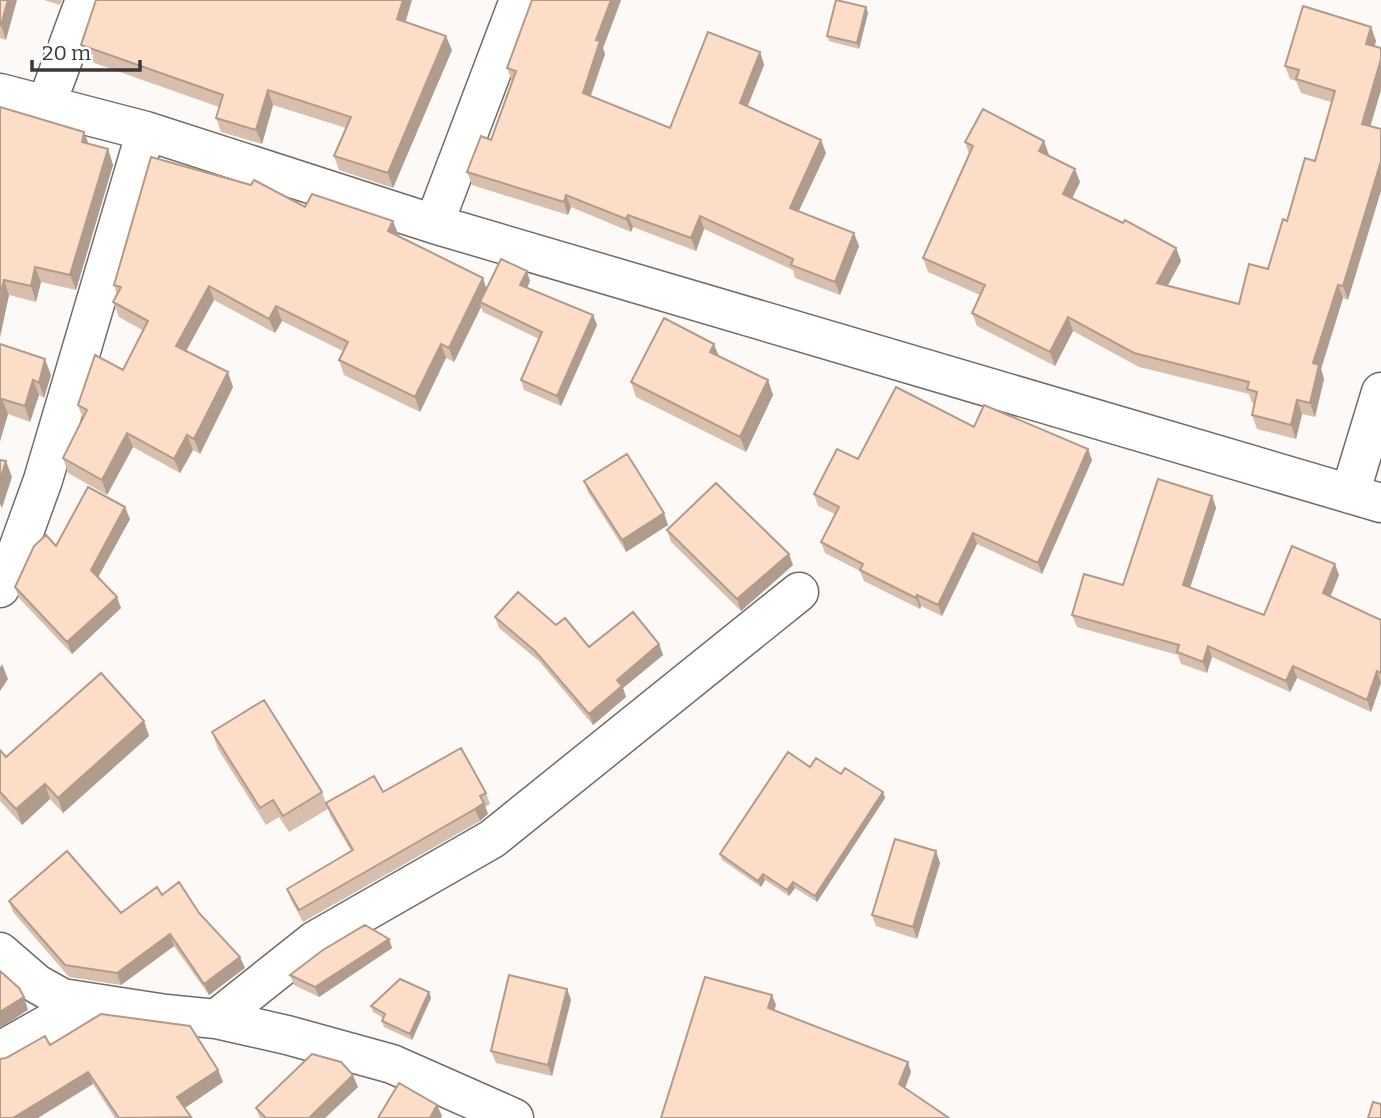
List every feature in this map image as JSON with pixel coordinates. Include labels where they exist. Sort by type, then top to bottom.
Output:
[{"type":"street","points":[[46,105],[85,0]]},
{"type":"street","points":[[435,224],[519,0]]},
{"type":"street","points":[[0,93],[146,131],[435,224],[1365,499],[1381,392]]},
{"type":"street","points":[[0,588],[43,480],[146,131]]},
{"type":"street","points":[[216,1019],[314,941],[492,839],[799,592]]},
{"type":"street","points":[[0,952],[37,984],[62,998],[216,1019],[392,1064],[514,1118]]},
{"type":"street","points":[[0,1051],[85,1003]]},
{"type":"building","points":[[0,0],[8,0],[1,25],[0,25]]},
{"type":"building","points":[[96,0],[403,0],[397,19],[446,36],[388,173],[334,156],[351,117],[268,90],[256,130],[216,118],[223,95],[81,45]]},
{"type":"building","points":[[532,0],[611,0],[596,40],[600,41],[583,93],[670,128],[708,32],[760,52],[740,103],[821,140],[790,208],[854,233],[835,282],[791,265],[793,259],[700,216],[691,238],[628,215],[626,219],[566,195],[564,202],[467,172],[481,136],[491,140],[516,71],[507,68]]},
{"type":"building","points":[[836,0],[866,7],[857,43],[827,36]]},
{"type":"building","points":[[1303,6],[1371,27],[1366,44],[1381,48],[1381,59],[1362,124],[1381,129],[1381,161],[1343,286],[1338,285],[1313,363],[1319,365],[1310,403],[1297,400],[1291,425],[1252,415],[1257,392],[1247,389],[1249,382],[1134,353],[1068,317],[1050,352],[972,313],[985,285],[923,258],[973,146],[965,142],[983,109],[1044,141],[1039,151],[1075,169],[1063,194],[1123,223],[1125,220],[1176,248],[1157,283],[1239,304],[1249,264],[1268,269],[1283,219],[1287,221],[1305,158],[1315,161],[1335,91],[1296,79],[1299,70],[1285,66]]},
{"type":"building","points":[[0,107],[84,132],[82,142],[108,149],[70,275],[35,267],[31,286],[4,280],[0,296]]},
{"type":"building","points":[[151,157],[251,185],[254,180],[305,207],[312,194],[393,221],[388,231],[483,278],[449,348],[441,344],[415,397],[339,360],[348,342],[276,306],[269,319],[209,286],[176,346],[228,372],[194,439],[187,435],[174,459],[127,433],[102,480],[63,458],[87,410],[78,405],[95,355],[123,370],[148,321],[113,302],[121,287],[114,285]]},
{"type":"building","points":[[501,259],[527,271],[520,285],[593,315],[557,396],[521,380],[542,332],[480,302]]},
{"type":"building","points":[[664,318],[714,344],[710,352],[768,380],[740,437],[631,382]]},
{"type":"building","points":[[0,344],[45,359],[39,383],[33,380],[25,406],[2,399],[0,407]]},
{"type":"building","points":[[896,387],[974,427],[984,405],[1088,449],[1038,563],[973,533],[938,605],[917,595],[916,598],[860,570],[863,564],[821,542],[839,507],[814,494],[837,449],[858,459]]},
{"type":"building","points":[[627,454],[664,513],[622,540],[584,481]]},
{"type":"building","points":[[0,460],[6,461],[0,480]]},
{"type":"building","points":[[1158,479],[1212,496],[1183,585],[1264,615],[1292,546],[1335,564],[1323,593],[1381,620],[1381,673],[1377,671],[1367,700],[1293,666],[1286,681],[1208,646],[1203,662],[1177,652],[1179,645],[1072,615],[1084,574],[1123,585]]},
{"type":"building","points":[[716,483],[789,554],[737,599],[667,530]]},
{"type":"building","points":[[88,487],[125,507],[91,570],[117,597],[67,642],[15,587],[34,546],[46,535],[56,546]]},
{"type":"building","points":[[518,592],[556,625],[565,618],[589,647],[633,612],[659,644],[617,680],[622,686],[589,714],[535,651],[495,617]]},
{"type":"building","points":[[101,673],[144,721],[58,798],[45,784],[16,809],[0,792],[0,750],[6,757]]},
{"type":"building","points":[[264,700],[322,792],[283,816],[273,800],[260,808],[212,732]]},
{"type":"building","points":[[461,748],[486,793],[480,796],[484,803],[299,910],[287,889],[353,850],[326,803],[374,776],[383,792]]},
{"type":"building","points":[[788,752],[810,767],[816,758],[841,774],[845,768],[883,792],[815,896],[793,882],[787,890],[763,874],[758,881],[720,854]]},
{"type":"building","points":[[895,839],[936,851],[913,927],[872,915]]},
{"type":"building","points":[[67,851],[121,913],[157,887],[162,895],[179,882],[199,913],[240,957],[204,984],[170,934],[117,973],[65,965],[9,901]]},
{"type":"building","points":[[365,925],[389,939],[315,987],[290,975],[323,950]]},
{"type":"building","points":[[0,971],[19,988],[24,997],[0,1012]]},
{"type":"building","points":[[509,975],[567,989],[548,1065],[491,1051]]},
{"type":"building","points":[[705,977],[772,995],[768,1008],[908,1062],[899,1084],[949,1118],[661,1118]]},
{"type":"building","points":[[400,979],[429,992],[410,1034],[382,1021],[385,1014],[371,1006]]},
{"type":"building","points":[[101,1014],[190,1026],[218,1070],[177,1097],[191,1117],[119,1118],[88,1072],[13,1118],[0,1118],[0,1059],[45,1036],[50,1045]]},
{"type":"building","points":[[312,1054],[341,1062],[353,1075],[309,1118],[266,1118],[256,1108]]},
{"type":"building","points":[[399,1083],[437,1105],[430,1118],[378,1118]]},
{"type":"building","points":[[1373,1102],[1381,1104],[1381,1118],[1368,1118]]}]
